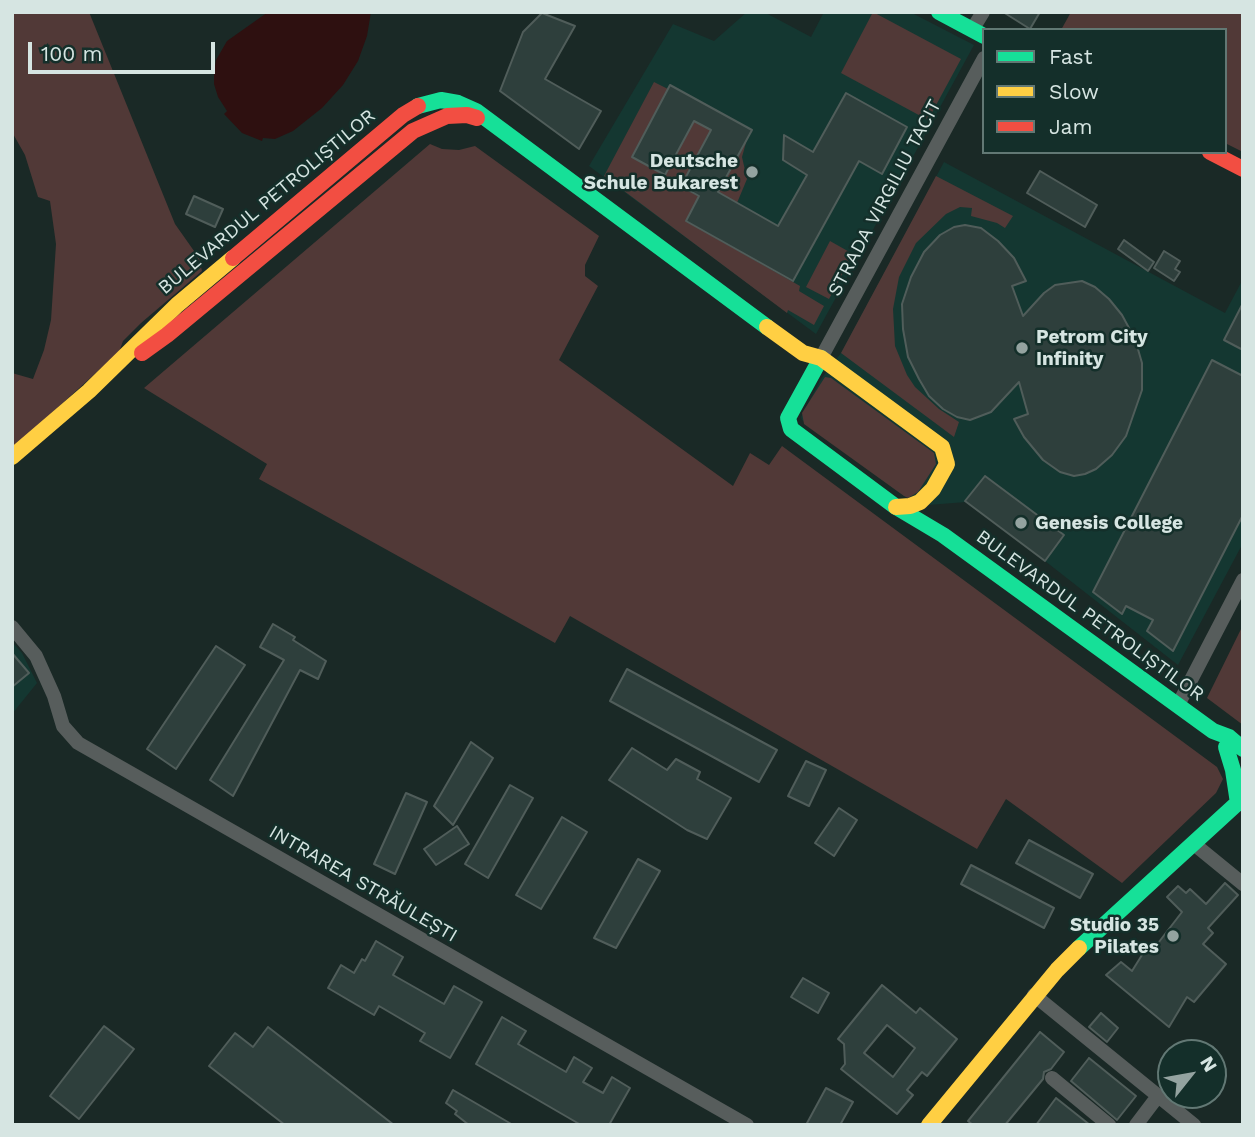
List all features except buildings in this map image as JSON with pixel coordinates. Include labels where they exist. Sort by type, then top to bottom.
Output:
[{"type":"street","points":[[939,12],[978,33],[983,12]]},
{"type":"street","name":"STRADA VIRGILIU TACIT","points":[[821,358],[982,62]]},
{"type":"street","points":[[430,101],[447,116]]},
{"type":"street","name":"BULEVARDUL PETROLIȘTILOR","points":[[12,457],[89,391],[177,305],[403,115],[430,101],[458,103],[492,122],[803,353],[821,358],[942,447],[947,464],[933,489],[931,509],[943,535]]},
{"type":"street","name":"BULEVARDUL PETROLIȘTILOR","points":[[89,391],[167,335],[413,131],[447,116],[467,115],[492,122]]},
{"type":"street","points":[[1214,154],[1243,169]]},
{"type":"street","points":[[346,163],[358,178]]},
{"type":"street","name":"BULEVARDUL PETROLIȘTILOR","points":[[821,358],[788,418],[788,423],[801,438],[896,507],[943,535],[1243,749]]},
{"type":"street","points":[[896,507],[920,502],[933,489]]},
{"type":"street","points":[[1178,705],[1243,580]]},
{"type":"street","name":"INTRAREA STRĂULEȘTI","points":[[12,627],[36,656],[54,696],[63,726],[78,743],[747,1125]]},
{"type":"street","points":[[931,1124],[1034,995],[1101,926],[1240,800],[1228,739]]},
{"type":"street","name":"BULEVARDUL PETROLIȘTILOR","points":[[1228,739],[1243,766]]},
{"type":"street","points":[[1194,844],[1243,884]]},
{"type":"street","points":[[1034,995],[1157,1095]]},
{"type":"street","points":[[1052,1078],[1109,1125]]},
{"type":"street","points":[[1136,1125],[1157,1097]]},
{"type":"street","points":[[1174,1109],[1194,1125]]},
{"type":"shaded area","points":[[12,12],[89,12],[175,224],[199,258],[202,271],[141,323],[123,341],[119,352],[12,449],[12,373],[33,379],[44,350],[51,320],[56,244],[50,201],[38,197],[25,155],[12,132]]},
{"type":"shaded area","points":[[268,12],[371,12],[367,36],[358,61],[343,85],[322,108],[293,131],[275,139],[263,138],[262,141],[242,133],[224,114],[227,111],[218,97],[214,72],[216,60],[227,41]]},
{"type":"shaded area","name":"Deutsche Schule Bukarest","points":[[747,12],[764,12],[811,37],[824,12],[910,12],[974,45],[816,334],[589,166],[673,24],[714,41]]},
{"type":"shaded area","points":[[873,12],[961,59],[928,120],[841,73]]},
{"type":"shaded area","points":[[1071,12],[1243,12],[1243,152],[1227,144],[1227,28],[1062,28]]},
{"type":"shaded area","points":[[654,82],[668,89],[632,157],[665,175],[694,121],[711,130],[681,185],[699,196],[686,221],[800,286],[799,291],[824,306],[814,325],[788,310],[787,313],[604,176]]},
{"type":"shaded area","points":[[747,139],[742,157],[747,179],[737,203],[718,192]]},
{"type":"shaded area","points":[[430,144],[442,149],[459,150],[475,146],[599,236],[585,265],[585,276],[598,286],[559,360],[733,486],[750,453],[769,465],[782,446],[1217,767],[1223,779],[1216,793],[1122,883],[1006,799],[977,849],[570,616],[555,643],[259,479],[267,464],[144,388]]},
{"type":"shaded area","points":[[944,162],[1225,313],[1243,279],[1243,543],[1178,665],[1045,561],[1064,535],[985,476],[966,502],[928,505],[904,496],[802,420],[801,417],[821,379],[841,353]]},
{"type":"shaded area","points":[[936,176],[1013,216],[1005,228],[971,216],[972,208],[960,207],[946,214],[916,243],[899,277],[893,309],[895,346],[915,387],[939,409],[959,422],[954,437],[841,353]]},
{"type":"shaded area","points":[[830,241],[853,254],[829,299],[806,287]]},
{"type":"shaded area","points":[[825,377],[831,378],[934,453],[936,464],[918,492],[908,498],[904,496],[804,424],[802,413]]},
{"type":"shaded area","points":[[1243,625],[1243,725],[1207,698]]},
{"type":"shaded area","points":[[12,642],[22,653],[37,683],[12,714]]},
{"type":"traffic: fast","points":[[939,12],[982,35]]},
{"type":"traffic: fast","points":[[418,106],[441,100],[458,103],[476,111],[767,327]]},
{"type":"traffic: fast","points":[[821,358],[788,418],[791,429],[896,507],[943,535],[1213,731],[1229,737],[1243,749]]},
{"type":"traffic: fast","points":[[1226,747],[1238,803]]},
{"type":"traffic: fast","points":[[1079,948],[1243,798]]},
{"type":"traffic: slow","points":[[12,457],[89,391],[177,305],[233,258]]},
{"type":"traffic: slow","points":[[767,327],[803,353],[821,358],[942,447],[947,464],[933,489],[920,502],[896,507]]},
{"type":"traffic: slow","points":[[929,1125],[1057,970],[1079,948]]},
{"type":"traffic: jam","points":[[233,258],[403,115],[418,106]]},
{"type":"traffic: jam","points":[[142,353],[413,131],[447,116],[467,115],[477,118]]},
{"type":"traffic: jam","points":[[1214,154],[1243,169]]},
{"type":"place","name":"Deutsche Schule Bukarest","points":[[752,172]]},
{"type":"place","name":"Petrom City Infinity","points":[[1022,348]]},
{"type":"place","name":"Genesis College","points":[[1021,523]]},
{"type":"place","name":"Studio 35 Pilates","points":[[1173,936]]}]
